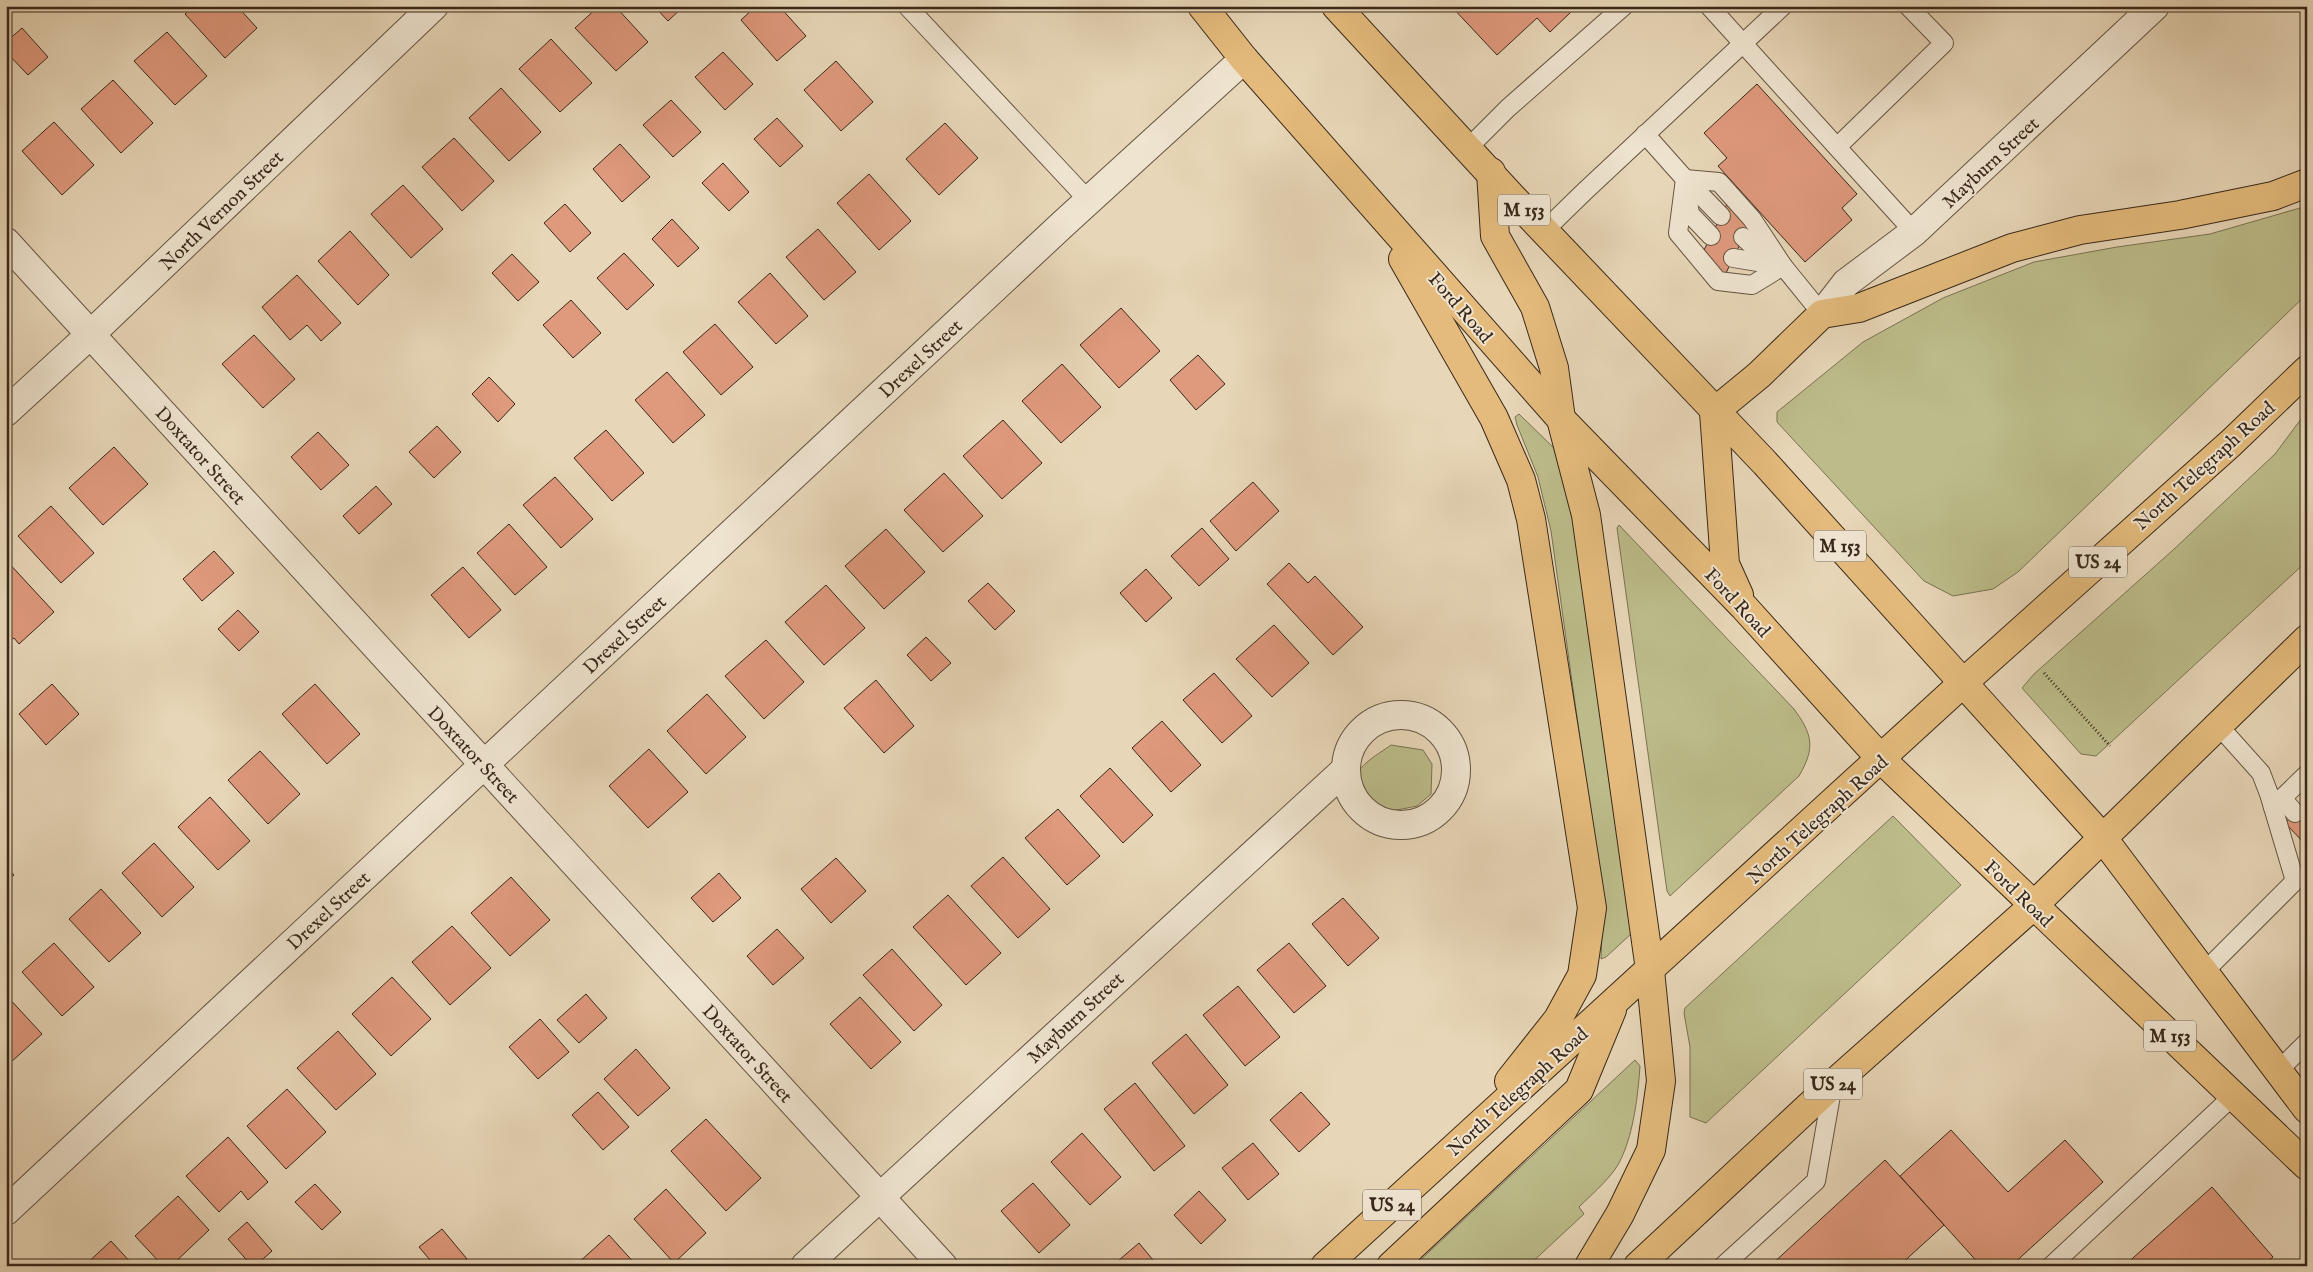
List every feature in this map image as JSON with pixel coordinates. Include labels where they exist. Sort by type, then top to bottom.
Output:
[{"type":"main road","name":"Ford Road","points":[[1202,6],[1244,59],[1373,208],[1561,419],[1744,607],[1882,760],[2307,1166]]},
{"type":"main road","name":"M 153","points":[[1336,6],[1544,231],[1764,463],[1964,682],[2102,837],[2307,1109]]},
{"type":"main road","points":[[1491,172],[1495,236],[1535,307],[1554,368],[1561,419],[1586,515],[1650,970],[1661,1081],[1652,1150],[1620,1214],[1589,1266]]},
{"type":"main road","points":[[1744,607],[1726,564],[1714,412],[1759,375],[1822,314],[1859,308],[2012,248],[2080,230],[2180,215],[2273,196],[2307,184]]},
{"type":"main road","points":[[1373,208],[1494,418],[1521,480],[1531,519],[1592,908],[1582,975],[1558,1019],[1458,1145]]},
{"type":"main road","name":"North Telegraph Road","points":[[1325,1266],[1882,760],[1964,682],[2231,442],[2307,370]]},
{"type":"main road","name":"US 24","points":[[1638,1266],[1833,1084],[2033,906],[2307,639]]},
{"type":"main road","points":[[1391,1266],[1579,1090],[1615,1002]]},
{"type":"street","name":"North Vernon Street","points":[[6,412],[92,334],[434,6]]},
{"type":"street","name":"Mayburn Street","points":[[1822,314],[1846,283],[1914,232],[2155,6]]},
{"type":"street","name":"Drexel Street","points":[[6,1211],[1089,201],[1244,59]]},
{"type":"street","name":"Doxtator Street","points":[[6,242],[446,724],[486,764],[514,797],[943,1266]]},
{"type":"street","points":[[1393,715],[1410,715],[1427,721],[1441,732],[1451,748],[1455,764],[1455,782],[1448,798],[1436,813],[1419,822],[1400,825],[1381,822],[1364,812],[1353,797],[1346,779],[1346,769],[1351,744],[1362,730],[1376,720],[1393,715]]},
{"type":"street","name":"Mayburn Street","points":[[805,1266],[1346,769]]},
{"type":"lane","points":[[907,6],[1089,201]]},
{"type":"lane","points":[[1468,148],[1508,108],[1624,6]]},
{"type":"lane","points":[[1709,6],[1914,232]]},
{"type":"lane","points":[[1544,231],[1783,6]]},
{"type":"lane","points":[[1837,147],[1944,43],[1908,6]]},
{"type":"lane","points":[[1645,134],[1721,216]]},
{"type":"lane","points":[[1685,179],[1690,214],[1711,236]]},
{"type":"lane","points":[[1685,179],[1720,182],[1760,228],[1783,266],[1822,314]]},
{"type":"lane","points":[[1685,179],[1678,233],[1718,281],[1752,285],[1783,266]]},
{"type":"lane","points":[[1743,238],[1757,250],[1783,266]]},
{"type":"lane","points":[[1733,258],[1783,266]]},
{"type":"lane","points":[[2204,972],[2301,882],[2278,803],[2261,773],[2218,725]]},
{"type":"lane","points":[[2278,803],[2306,776]]},
{"type":"lane","points":[[2278,803],[2295,813]]},
{"type":"lane","points":[[2278,1071],[2307,1042]]},
{"type":"lane","points":[[1723,1266],[1816,1181],[1833,1084]]},
{"type":"lane","points":[[2056,1264],[2233,1096]]},
{"type":"path","points":[[2044,673],[2110,746]]},
{"type":"green space","points":[[2307,206],[2307,294],[2018,572],[1993,589],[1953,596],[1924,581],[1777,422],[1777,412],[1863,342],[1943,298],[2034,262],[2117,247],[2210,234]]},
{"type":"green space","points":[[2307,411],[2307,561],[2096,756],[2081,754],[2022,688],[2034,674],[2172,551],[2275,454]]},
{"type":"green space","points":[[1519,414],[1557,451],[1572,516],[1631,934],[1606,957],[1601,959],[1603,903],[1551,531],[1538,477],[1517,425],[1515,417]]},
{"type":"green space","points":[[1619,525],[1794,709],[1805,726],[1810,741],[1808,757],[1799,776],[1670,896],[1667,891],[1617,528]]},
{"type":"green space","points":[[1391,745],[1423,750],[1432,764],[1431,794],[1417,806],[1392,811],[1360,794],[1354,784],[1359,770]]},
{"type":"green space","points":[[1893,816],[1961,885],[1706,1123],[1690,1117],[1690,1047],[1684,1013],[1685,1008]]},
{"type":"green space","points":[[1635,1060],[1640,1066],[1638,1089],[1635,1112],[1626,1147],[1614,1171],[1579,1207],[1584,1214],[1528,1266],[1414,1266]]},
{"type":"building","points":[[193,6],[237,6],[257,28],[225,58],[185,14]]},
{"type":"building","points":[[599,6],[615,6],[648,42],[616,71],[575,28]]},
{"type":"building","points":[[654,6],[684,6],[668,21]]},
{"type":"building","points":[[756,6],[779,6],[806,36],[777,61],[741,20]]},
{"type":"building","points":[[1451,6],[1566,6],[1571,12],[1550,32],[1537,18],[1497,55]]},
{"type":"building","points":[[22,28],[48,57],[28,75],[6,52],[6,42]]},
{"type":"building","points":[[167,32],[207,76],[175,105],[134,61]]},
{"type":"building","points":[[551,39],[592,83],[560,112],[519,69]]},
{"type":"building","points":[[723,52],[753,84],[725,110],[695,77]]},
{"type":"building","points":[[836,61],[873,102],[841,131],[804,90]]},
{"type":"building","points":[[113,80],[153,123],[121,153],[81,109]]},
{"type":"building","points":[[1757,84],[1857,194],[1842,208],[1852,220],[1805,262],[1718,166],[1727,158],[1704,133]]},
{"type":"building","points":[[501,88],[541,132],[509,161],[469,118]]},
{"type":"building","points":[[671,100],[701,132],[673,157],[643,125]]},
{"type":"building","points":[[777,118],[803,146],[780,167],[754,139]]},
{"type":"building","points":[[54,122],[94,165],[62,195],[22,151]]},
{"type":"building","points":[[945,123],[978,158],[939,195],[906,159]]},
{"type":"building","points":[[454,138],[494,181],[462,211],[422,167]]},
{"type":"building","points":[[620,144],[650,177],[622,202],[593,169]]},
{"type":"building","points":[[723,163],[749,192],[729,211],[702,183]]},
{"type":"building","points":[[869,174],[911,221],[879,250],[837,203]]},
{"type":"building","points":[[403,185],[443,229],[411,258],[371,214]]},
{"type":"building","points":[[1730,198],[1749,226],[1724,277],[1703,252]]},
{"type":"building","points":[[565,204],[591,233],[570,252],[544,223]]},
{"type":"building","points":[[672,219],[699,248],[678,267],[652,239]]},
{"type":"building","points":[[818,229],[856,272],[824,300],[786,257]]},
{"type":"building","points":[[350,231],[389,275],[358,305],[318,261]]},
{"type":"building","points":[[624,253],[654,285],[627,310],[597,278]]},
{"type":"building","points":[[512,254],[539,282],[518,301],[492,273]]},
{"type":"building","points":[[770,273],[808,316],[776,344],[738,302]]},
{"type":"building","points":[[297,275],[341,323],[321,341],[307,325],[290,340],[262,307]]},
{"type":"building","points":[[571,300],[601,333],[573,358],[543,325]]},
{"type":"building","points":[[1121,308],[1160,351],[1119,388],[1080,345]]},
{"type":"building","points":[[715,324],[753,367],[721,395],[683,352]]},
{"type":"building","points":[[254,335],[295,379],[263,408],[222,364]]},
{"type":"building","points":[[1198,355],[1225,384],[1196,410],[1170,380]]},
{"type":"building","points":[[1062,364],[1101,407],[1061,443],[1022,401]]},
{"type":"building","points":[[667,372],[705,415],[673,443],[635,400]]},
{"type":"building","points":[[489,377],[515,404],[498,422],[472,394]]},
{"type":"building","points":[[1003,420],[1042,463],[1002,499],[963,456]]},
{"type":"building","points":[[437,426],[461,452],[434,478],[409,452]]},
{"type":"building","points":[[606,430],[644,473],[612,501],[574,458]]},
{"type":"building","points":[[318,432],[349,465],[321,490],[291,457]]},
{"type":"building","points":[[114,447],[148,484],[103,525],[69,488]]},
{"type":"building","points":[[944,473],[983,516],[943,552],[904,510]]},
{"type":"building","points":[[555,477],[593,519],[561,548],[523,505]]},
{"type":"building","points":[[1253,482],[1279,511],[1236,551],[1210,521]]},
{"type":"building","points":[[376,486],[392,504],[359,534],[343,516]]},
{"type":"building","points":[[51,506],[94,553],[61,583],[18,536]]},
{"type":"building","points":[[509,524],[547,567],[515,595],[477,553]]},
{"type":"building","points":[[1202,528],[1229,559],[1199,586],[1171,556]]},
{"type":"building","points":[[886,529],[925,572],[884,609],[845,566]]},
{"type":"building","points":[[214,551],[234,573],[202,601],[183,579]]},
{"type":"building","points":[[6,560],[54,612],[19,644],[14,638],[6,644]]},
{"type":"building","points":[[1289,563],[1308,583],[1315,576],[1363,627],[1333,655],[1267,584]]},
{"type":"building","points":[[463,567],[501,610],[469,638],[431,595]]},
{"type":"building","points":[[1146,569],[1172,598],[1146,622],[1120,593]]},
{"type":"building","points":[[988,583],[1015,611],[995,630],[968,601]]},
{"type":"building","points":[[826,585],[865,628],[824,665],[785,622]]},
{"type":"building","points":[[238,610],[259,632],[239,651],[218,629]]},
{"type":"building","points":[[1274,625],[1309,663],[1272,697],[1236,659]]},
{"type":"building","points":[[926,637],[951,663],[931,681],[907,655]]},
{"type":"building","points":[[766,640],[804,682],[764,719],[725,676]]},
{"type":"building","points":[[1214,673],[1252,716],[1222,743],[1183,700]]},
{"type":"building","points":[[876,680],[914,726],[884,753],[844,708]]},
{"type":"building","points":[[52,684],[79,714],[46,745],[19,714]]},
{"type":"building","points":[[315,684],[360,734],[327,764],[282,714]]},
{"type":"building","points":[[707,694],[746,737],[706,774],[667,731]]},
{"type":"building","points":[[1162,721],[1201,765],[1171,792],[1132,748]]},
{"type":"building","points":[[649,749],[688,792],[648,828],[609,786]]},
{"type":"building","points":[[260,751],[300,794],[268,824],[228,780]]},
{"type":"building","points":[[1110,768],[1153,815],[1123,843],[1080,796]]},
{"type":"building","points":[[210,797],[250,841],[218,870],[178,827]]},
{"type":"building","points":[[2307,802],[2307,846],[2285,823]]},
{"type":"building","points":[[1058,809],[1100,856],[1067,885],[1025,838]]},
{"type":"building","points":[[154,843],[194,887],[162,917],[122,873]]},
{"type":"building","points":[[1003,857],[1050,909],[1018,938],[971,886]]},
{"type":"building","points":[[836,858],[866,891],[831,923],[801,889]]},
{"type":"building","points":[[6,866],[14,875],[6,882]]},
{"type":"building","points":[[719,873],[741,898],[713,922],[691,898]]},
{"type":"building","points":[[511,877],[550,920],[510,956],[471,913]]},
{"type":"building","points":[[101,889],[141,933],[109,962],[69,919]]},
{"type":"building","points":[[948,895],[1001,953],[966,985],[913,927]]},
{"type":"building","points":[[1343,898],[1379,938],[1348,966],[1312,924]]},
{"type":"building","points":[[452,926],[491,968],[450,1005],[412,962]]},
{"type":"building","points":[[777,929],[804,958],[773,985],[747,956]]},
{"type":"building","points":[[54,943],[94,987],[62,1016],[22,972]]},
{"type":"building","points":[[1289,943],[1326,986],[1294,1013],[1257,970]]},
{"type":"building","points":[[892,949],[942,1005],[914,1031],[863,975]]},
{"type":"building","points":[[392,977],[431,1019],[391,1056],[352,1014]]},
{"type":"building","points":[[1238,986],[1280,1037],[1245,1066],[1203,1015]]},
{"type":"building","points":[[586,994],[607,1018],[579,1043],[557,1020]]},
{"type":"building","points":[[6,995],[42,1034],[10,1063],[6,1060]]},
{"type":"building","points":[[860,997],[901,1042],[871,1069],[830,1024]]},
{"type":"building","points":[[540,1019],[569,1052],[538,1079],[509,1047]]},
{"type":"building","points":[[338,1031],[376,1074],[336,1110],[297,1068]]},
{"type":"building","points":[[1186,1034],[1228,1085],[1194,1114],[1152,1063]]},
{"type":"building","points":[[636,1049],[670,1088],[638,1116],[604,1079]]},
{"type":"building","points":[[1135,1083],[1185,1146],[1154,1171],[1104,1109]]},
{"type":"building","points":[[287,1089],[326,1132],[286,1169],[247,1126]]},
{"type":"building","points":[[598,1092],[629,1127],[603,1150],[572,1115]]},
{"type":"building","points":[[1301,1092],[1330,1124],[1299,1152],[1270,1120]]},
{"type":"building","points":[[706,1119],[761,1178],[726,1211],[671,1151]]},
{"type":"building","points":[[1951,1130],[2008,1192],[2065,1140],[2103,1182],[2011,1266],[1981,1266],[1900,1176]]},
{"type":"building","points":[[1082,1133],[1121,1177],[1090,1205],[1051,1162]]},
{"type":"building","points":[[228,1137],[268,1182],[248,1200],[241,1191],[219,1212],[186,1176]]},
{"type":"building","points":[[1253,1143],[1279,1174],[1248,1200],[1222,1168]]},
{"type":"building","points":[[1885,1160],[1944,1225],[1899,1266],[1770,1266]]},
{"type":"building","points":[[1033,1183],[1070,1225],[1039,1253],[1001,1211]]},
{"type":"building","points":[[315,1184],[341,1212],[322,1230],[295,1202]]},
{"type":"building","points":[[2212,1187],[2273,1257],[2263,1266],[2124,1266]]},
{"type":"building","points":[[666,1189],[706,1233],[674,1263],[634,1219]]},
{"type":"building","points":[[1199,1191],[1226,1220],[1201,1244],[1174,1215]]},
{"type":"building","points":[[178,1196],[209,1230],[171,1266],[163,1266],[135,1236]]},
{"type":"building","points":[[247,1222],[272,1251],[255,1266],[252,1266],[228,1239]]},
{"type":"building","points":[[442,1229],[467,1259],[459,1266],[435,1266],[419,1247]]},
{"type":"building","points":[[609,1235],[637,1266],[578,1266],[577,1264]]},
{"type":"building","points":[[111,1241],[134,1266],[84,1266]]},
{"type":"building","points":[[1139,1243],[1158,1266],[1124,1266],[1119,1260]]}]
